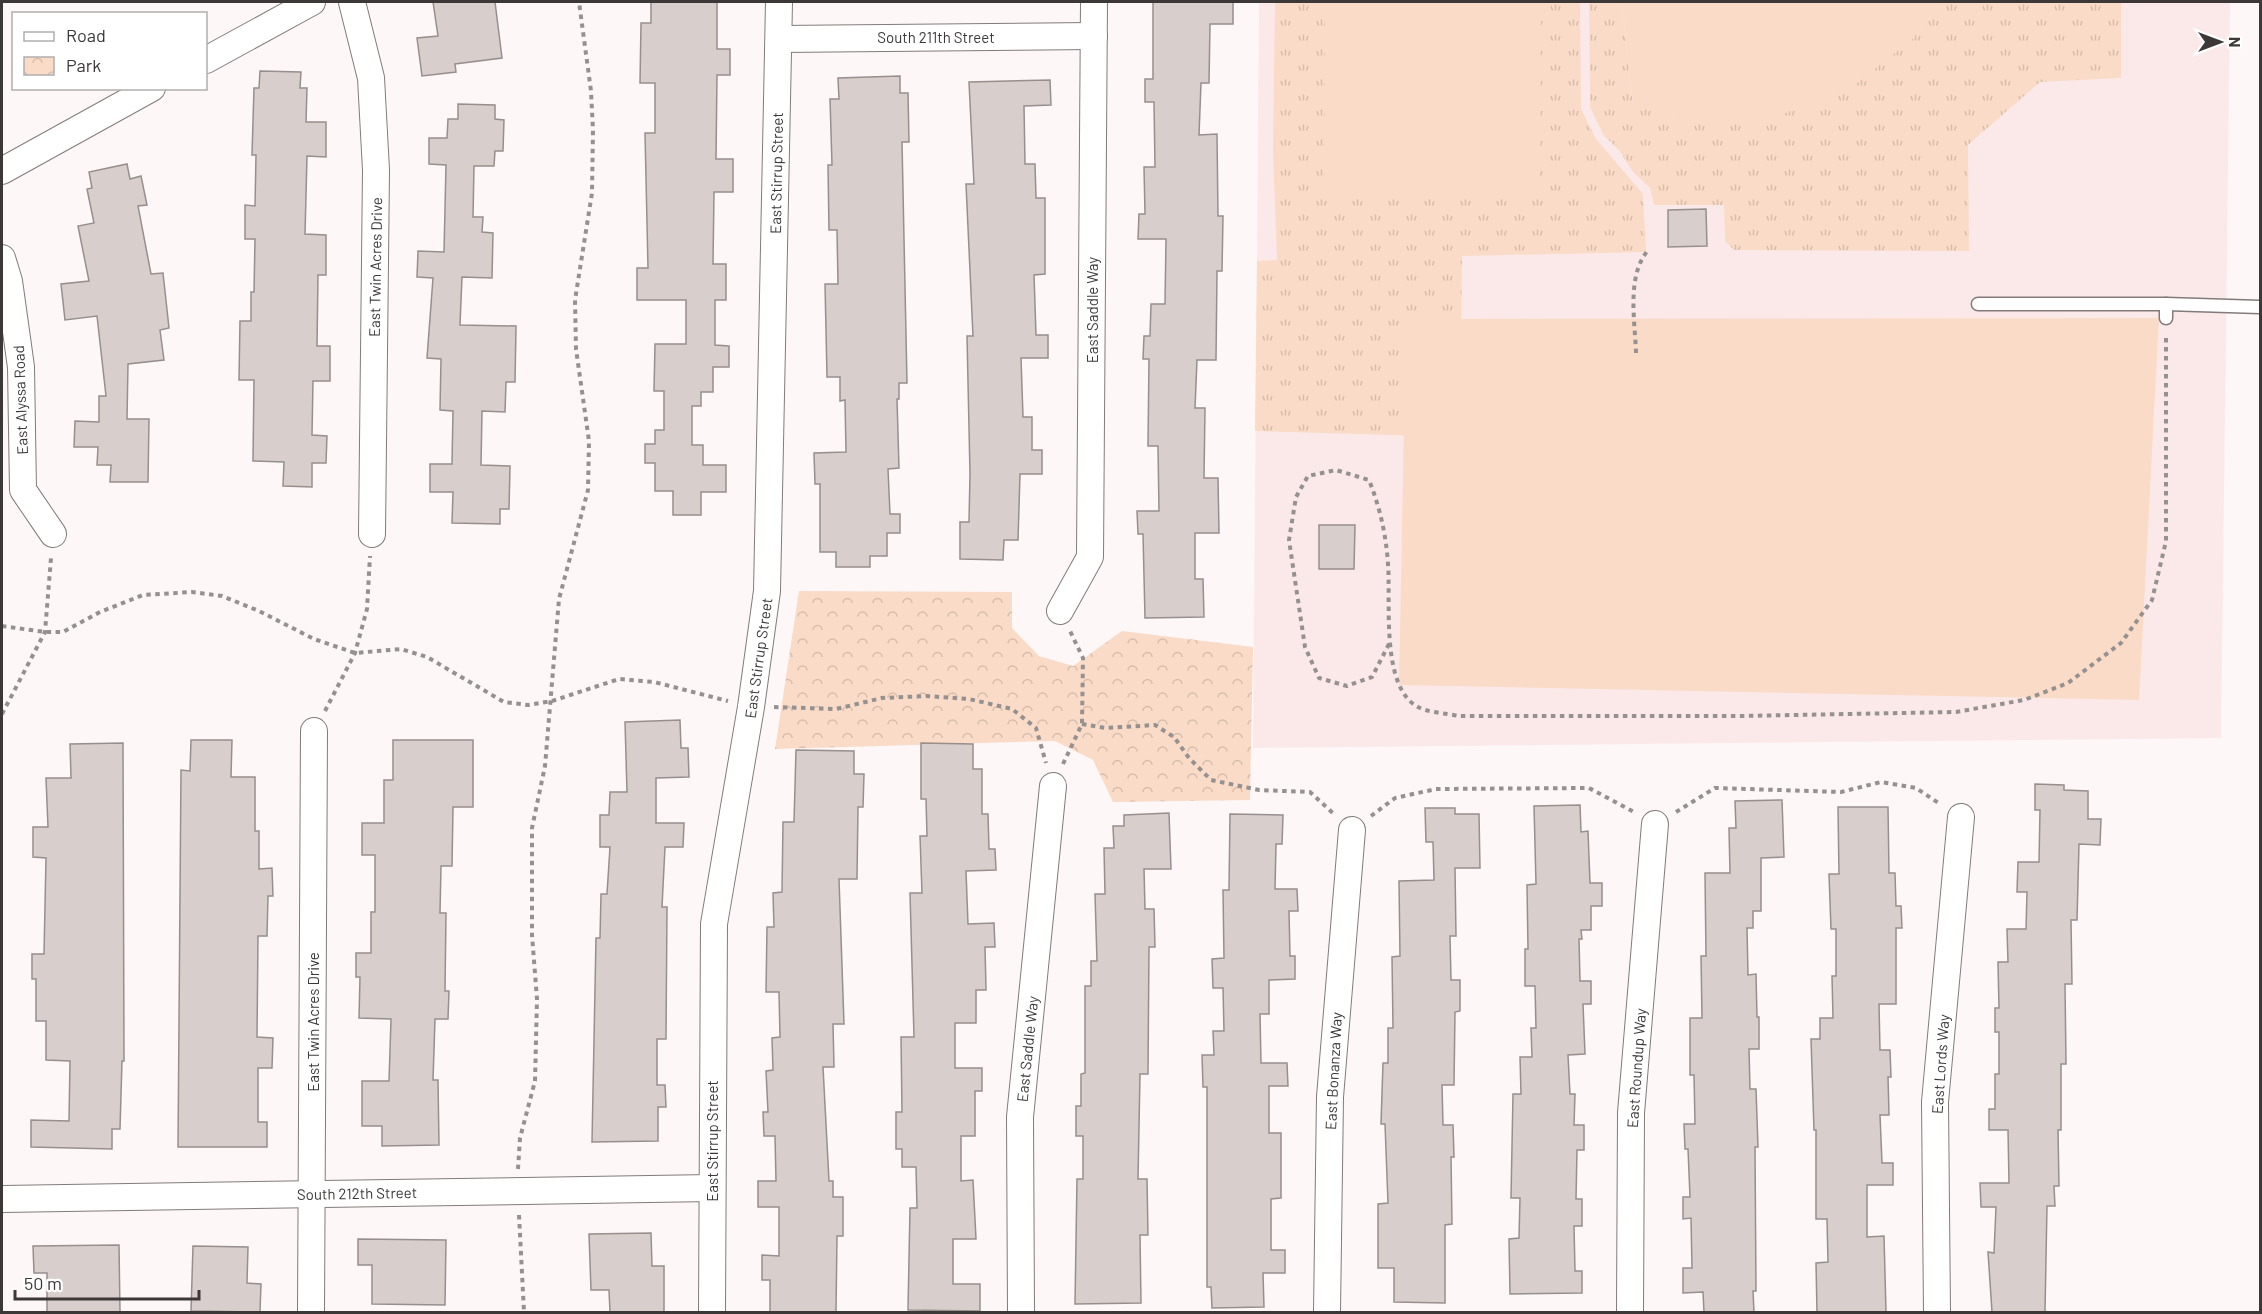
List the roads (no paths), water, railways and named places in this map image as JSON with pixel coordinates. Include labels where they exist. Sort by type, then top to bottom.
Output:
[{"type":"street","points":[[207,59],[312,2]]},
{"type":"street","name":"East Twin Acres Drive","points":[[352,2],[371,78],[376,170],[372,534]]},
{"type":"street","name":"East Stirrup Street","points":[[712,1312],[714,924],[752,707],[768,591],[779,2]]},
{"type":"street","name":"East Saddle Way","points":[[1060,610],[1090,557],[1094,2]]},
{"type":"street","name":"South 211th Street","points":[[778,39],[1094,36]]},
{"type":"street","points":[[2,171],[148,90]]},
{"type":"street","name":"East Alyssa Road","points":[[2,258],[9,281],[21,367],[23,490],[53,534]]},
{"type":"street","name":"East Twin Acres Drive","points":[[311,1312],[314,731]]},
{"type":"street","name":"East Saddle Way","points":[[1021,1312],[1020,1117],[1053,786]]},
{"type":"street","name":"East Lords Way","points":[[1937,1312],[1935,1102],[1961,817]]},
{"type":"street","name":"East Roundup Way","points":[[1630,1312],[1631,1113],[1656,824]]},
{"type":"street","name":"East Bonanza Way","points":[[1328,1312],[1330,1097],[1352,830]]},
{"type":"street","name":"South 212th Street","points":[[2,1199],[712,1188]]},
{"type":"lane","points":[[1978,304],[2166,304],[2260,307]]},
{"type":"lane","points":[[2166,304],[2166,318]]}]
